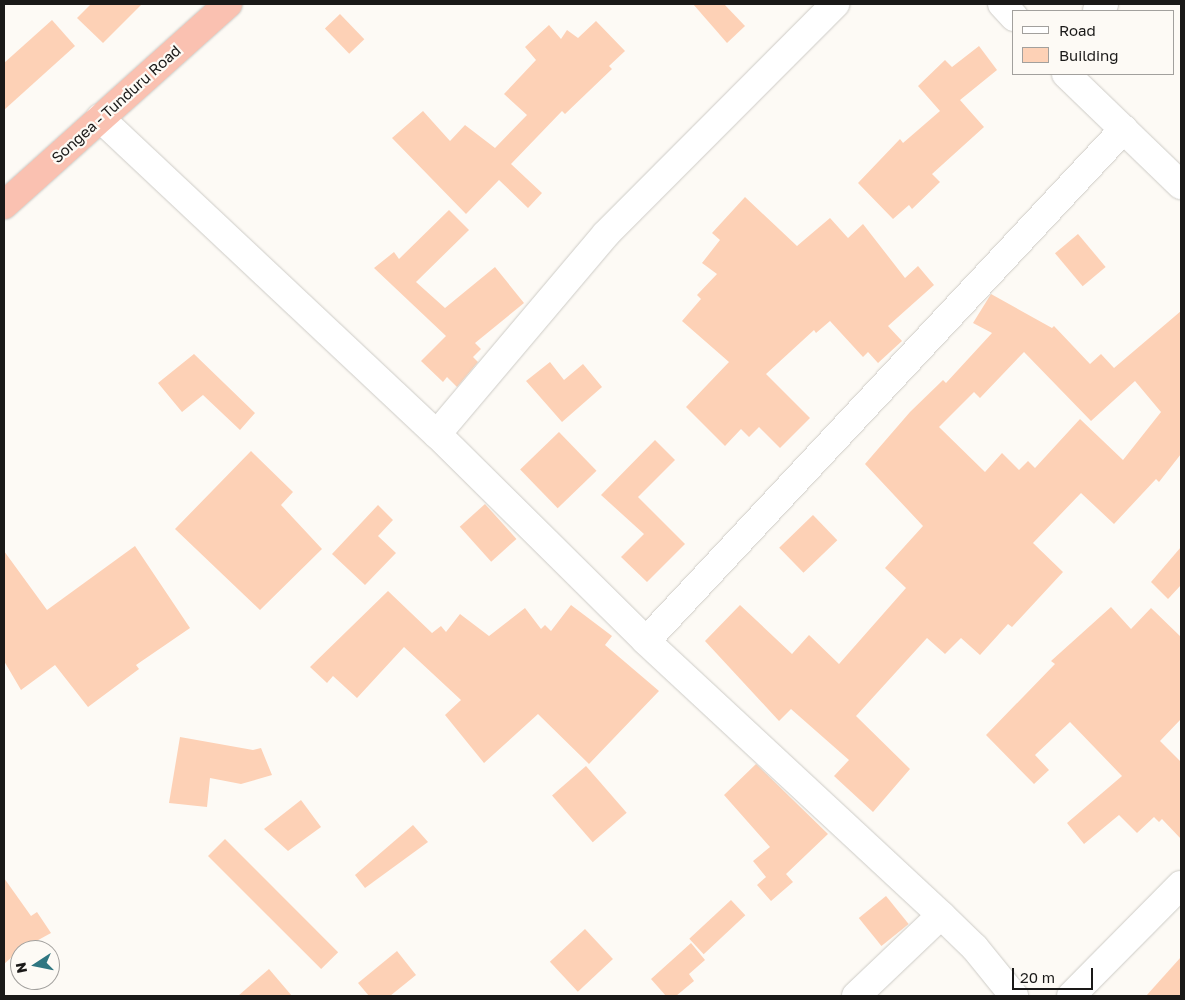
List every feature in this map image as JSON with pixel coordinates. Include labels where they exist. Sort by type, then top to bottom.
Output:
[{"type":"highway","name":"Songea - Tunduru Road","points":[[4,204],[228,4]]},
{"type":"street","points":[[437,434],[606,234],[835,4]]},
{"type":"street","points":[[1002,4],[1012,16]]},
{"type":"street","points":[[1067,75],[1181,185]]},
{"type":"street","points":[[100,118],[437,434],[646,641],[942,915],[976,948],[1014,996]]},
{"type":"street","points":[[646,641],[1124,129]]},
{"type":"street","points":[[1071,996],[1181,885]]},
{"type":"street","points":[[856,996],[942,915]]},
{"type":"building","points":[[91,4],[142,4],[103,43],[77,18]]},
{"type":"building","points":[[693,4],[724,4],[745,26],[727,43]]},
{"type":"building","points":[[340,14],[364,39],[349,54],[325,29]]},
{"type":"building","points":[[52,20],[75,46],[4,110],[4,63]]},
{"type":"building","points":[[596,21],[625,51],[609,66],[612,69],[565,114],[562,111],[511,164],[542,193],[528,208],[499,180],[466,214],[392,138],[423,111],[450,141],[465,125],[495,148],[527,115],[504,94],[536,60],[525,47],[549,25],[561,39],[567,30],[578,38]]},
{"type":"building","points":[[979,46],[997,70],[960,100],[984,127],[932,174],[940,182],[912,209],[909,205],[893,219],[858,183],[900,139],[903,143],[940,111],[918,86],[945,60],[952,67]]},
{"type":"building","points":[[745,197],[797,246],[830,218],[848,238],[863,224],[905,278],[918,266],[934,285],[888,326],[902,341],[878,363],[868,352],[863,357],[830,321],[816,333],[814,330],[766,374],[810,418],[780,448],[759,427],[749,437],[741,429],[725,446],[686,407],[729,362],[682,321],[701,299],[697,295],[717,274],[702,263],[720,240],[712,233]]},
{"type":"building","points":[[449,210],[469,230],[416,282],[445,308],[495,267],[524,303],[475,343],[481,349],[473,357],[478,362],[457,387],[447,377],[443,382],[421,361],[446,336],[374,268],[394,252],[399,259]]},
{"type":"building","points":[[1078,234],[1106,267],[1083,286],[1055,253]]},
{"type":"building","points":[[991,294],[1052,328],[1054,326],[1090,364],[1101,354],[1114,368],[1181,311],[1181,454],[1159,482],[1156,479],[1114,524],[1081,493],[1033,543],[1063,572],[1012,627],[1008,624],[980,655],[961,638],[945,654],[927,638],[856,716],[910,769],[873,812],[834,776],[849,760],[791,709],[779,721],[705,641],[740,605],[792,654],[809,635],[839,664],[906,588],[885,568],[923,526],[865,464],[910,412],[943,380],[946,383],[992,333],[973,323]],"holes":[[[1024,352],[1091,421],[1135,381],[1161,412],[1123,460],[1080,419],[1035,468],[1028,461],[1019,470],[1002,453],[985,472],[939,427],[974,392],[980,398]]]},
{"type":"building","points":[[194,354],[255,413],[240,430],[203,395],[182,412],[158,383]]},
{"type":"building","points":[[550,362],[564,380],[583,364],[602,387],[562,422],[526,381]]},
{"type":"building","points":[[559,432],[597,471],[558,508],[520,470]]},
{"type":"building","points":[[655,440],[675,460],[638,497],[685,544],[647,582],[621,557],[644,534],[601,495]]},
{"type":"building","points":[[251,451],[293,492],[281,505],[322,549],[260,610],[175,529]]},
{"type":"building","points":[[485,504],[516,539],[491,562],[460,527]]},
{"type":"building","points":[[378,505],[393,520],[378,536],[396,553],[365,585],[332,554]]},
{"type":"building","points":[[813,515],[837,540],[804,573],[779,548]]},
{"type":"building","points":[[135,546],[190,628],[136,665],[139,669],[88,707],[55,665],[21,690],[4,661],[4,551],[47,610]]},
{"type":"building","points":[[1181,547],[1181,585],[1168,599],[1151,582]]},
{"type":"building","points":[[388,591],[432,633],[441,626],[446,632],[460,614],[489,636],[525,608],[541,629],[545,625],[551,631],[571,605],[612,636],[605,645],[659,691],[589,764],[538,714],[484,763],[445,715],[461,700],[404,647],[357,698],[333,676],[327,683],[310,667]]},
{"type":"building","points":[[1111,607],[1131,629],[1151,608],[1181,637],[1181,719],[1160,741],[1181,762],[1181,839],[1162,819],[1159,822],[1154,817],[1137,833],[1119,815],[1084,844],[1067,823],[1122,776],[1070,722],[1035,755],[1049,770],[1034,784],[986,735],[1055,664],[1051,661]]},
{"type":"building","points":[[180,737],[253,750],[261,748],[272,775],[241,784],[210,778],[207,807],[169,803]]},
{"type":"building","points":[[756,764],[828,834],[786,874],[793,882],[771,901],[757,885],[766,877],[753,861],[770,847],[724,795]]},
{"type":"building","points":[[586,766],[627,813],[593,842],[552,796]]},
{"type":"building","points":[[301,800],[321,827],[288,851],[264,829]]},
{"type":"building","points":[[413,825],[428,842],[365,888],[355,875]]},
{"type":"building","points":[[225,839],[338,952],[321,969],[208,856]]},
{"type":"building","points":[[4,878],[31,916],[37,912],[51,933],[38,940],[10,940],[10,959],[4,964]]},
{"type":"building","points":[[886,896],[909,924],[881,946],[859,918]]},
{"type":"building","points":[[731,900],[745,915],[704,954],[689,939]]},
{"type":"building","points":[[585,929],[613,959],[578,992],[550,962]]},
{"type":"building","points":[[691,943],[705,960],[689,974],[694,981],[676,996],[666,996],[651,979]]},
{"type":"building","points":[[397,951],[416,975],[390,996],[369,996],[358,983]]},
{"type":"building","points":[[1181,957],[1181,996],[1146,996]]},
{"type":"building","points":[[269,969],[292,996],[238,996]]}]
